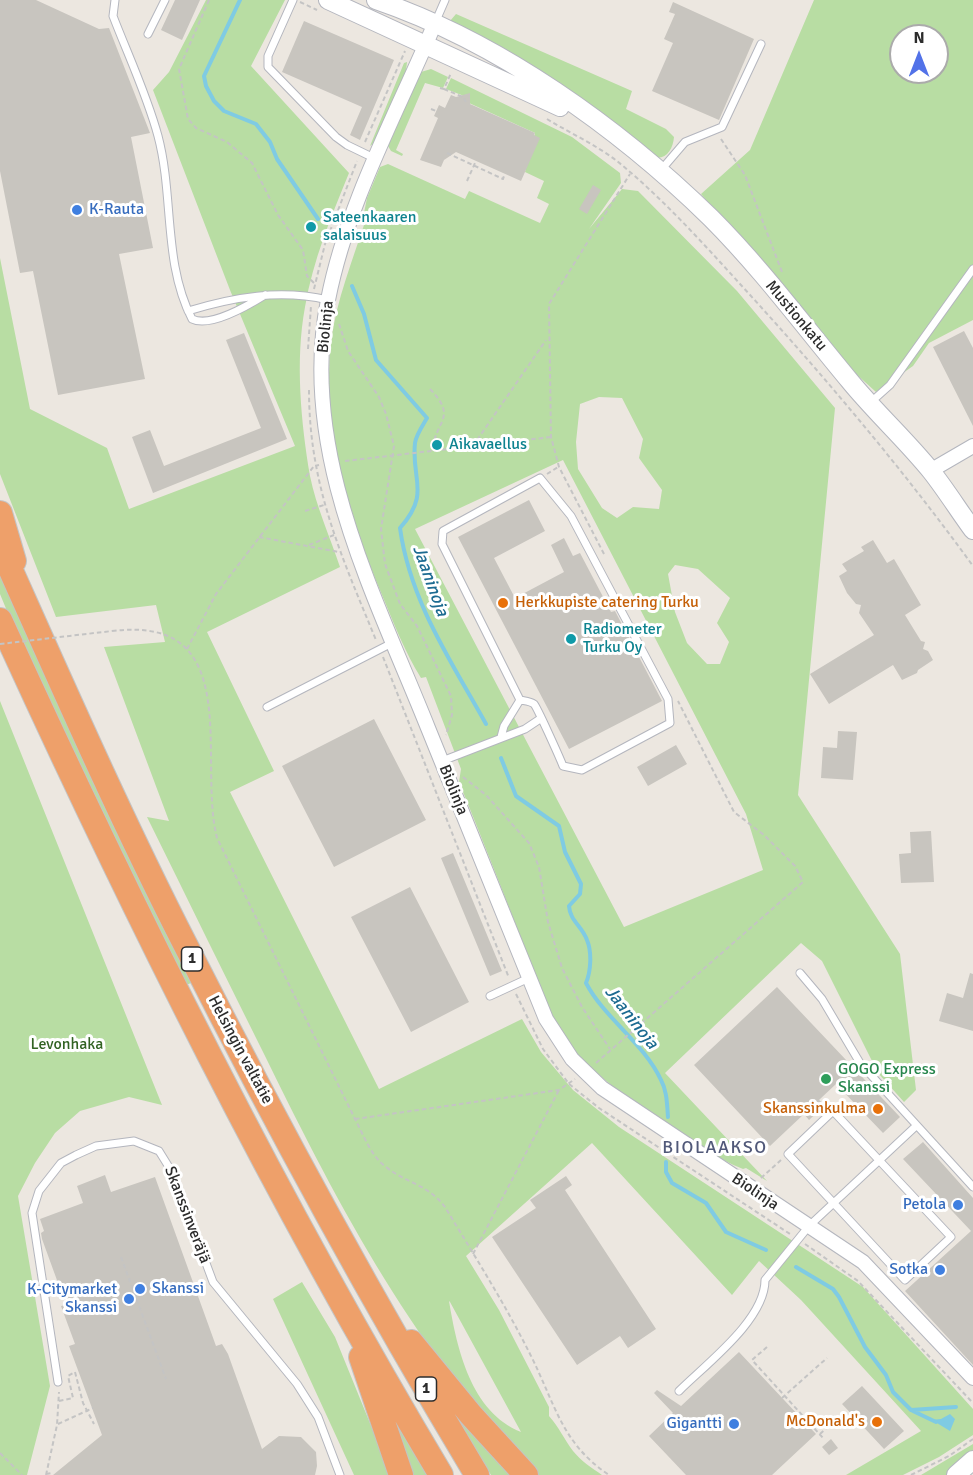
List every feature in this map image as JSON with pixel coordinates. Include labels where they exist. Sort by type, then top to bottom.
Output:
[{"type":"highway","points":[[0,513],[27,607]]},
{"type":"highway","name":"Helsingin valtatie","points":[[0,546],[110,790],[203,1013],[349,1318],[441,1475]]},
{"type":"highway","name":"Helsingin valtatie","points":[[0,620],[52,735],[203,1013],[477,1475]]},
{"type":"highway","points":[[0,655],[52,735]]},
{"type":"highway","points":[[376,1302],[525,1475]]},
{"type":"highway","points":[[349,1318],[401,1475]]},
{"type":"street","name":"Mustionkatu","points":[[376,0],[435,23],[535,79],[659,171],[713,220],[746,256],[869,404],[930,471],[973,530]]},
{"type":"street","name":"Mustionkatu","points":[[327,7],[423,52],[597,123]]},
{"type":"street","name":"Biolinja","points":[[435,23],[355,210],[328,300],[322,355],[330,463],[360,559],[529,978],[546,1019],[561,1046],[602,1088],[863,1262],[973,1378]]},
{"type":"street","points":[[930,471],[973,446]]},
{"type":"street","points":[[956,1475],[973,1460]]},
{"type":"lane","points":[[115,0],[113,16],[158,135],[174,262],[192,319],[204,322],[246,306],[265,295]]},
{"type":"lane","points":[[148,34],[165,0]]},
{"type":"lane","points":[[294,0],[268,56],[268,67],[336,137],[376,159]]},
{"type":"lane","points":[[435,23],[445,0]]},
{"type":"lane","points":[[659,171],[685,142],[716,131],[727,121],[761,44]]},
{"type":"lane","points":[[869,404],[890,385],[973,269]]},
{"type":"lane","points":[[188,311],[228,299],[265,295],[290,294],[328,300]]},
{"type":"lane","points":[[540,478],[571,516],[668,699],[670,723],[582,770],[563,766],[540,719],[539,710],[532,702],[520,700],[442,544],[443,531],[540,478]]},
{"type":"lane","points":[[267,707],[394,642]]},
{"type":"lane","points":[[501,736],[504,726],[520,700]]},
{"type":"lane","points":[[442,761],[501,736],[525,729],[540,719]]},
{"type":"lane","points":[[800,973],[822,999],[860,1063],[973,1187]]},
{"type":"lane","points":[[490,996],[529,978]]},
{"type":"lane","points":[[833,1112],[951,1238],[905,1280],[788,1154],[833,1112]]},
{"type":"lane","points":[[679,1391],[746,1326],[765,1291],[765,1280],[809,1226],[916,1126]]},
{"type":"lane","name":"Skanssinveräjä","points":[[58,1382],[32,1213],[39,1191],[61,1163],[96,1146],[134,1141],[159,1151],[171,1172],[213,1282],[297,1384],[318,1418],[340,1475]]},
{"type":"path","points":[[209,0],[178,69],[188,119],[196,128],[227,142],[252,163],[278,215],[303,250],[307,276],[316,285]]},
{"type":"path","points":[[294,0],[327,7]]},
{"type":"path","points":[[397,47],[423,52]]},
{"type":"path","points":[[452,73],[442,88],[458,95],[466,102]]},
{"type":"path","points":[[431,109],[436,111]]},
{"type":"path","points":[[545,118],[616,160],[733,277],[813,364],[909,478],[973,566]]},
{"type":"path","points":[[716,131],[745,175],[783,275]]},
{"type":"path","points":[[447,153],[503,179],[504,176]]},
{"type":"path","points":[[467,181],[475,165]]},
{"type":"path","points":[[607,561],[559,467],[551,437],[547,338],[549,304],[630,174]]},
{"type":"path","points":[[337,320],[343,330],[348,351],[383,405],[394,446],[381,529],[385,564],[400,604],[417,626],[454,704],[446,735]]},
{"type":"path","points":[[473,446],[547,338]]},
{"type":"path","points":[[430,389],[442,402],[444,412],[431,451]]},
{"type":"path","points":[[187,649],[216,594],[314,466],[551,437]]},
{"type":"path","points":[[305,511],[324,505]]},
{"type":"path","points":[[306,546],[334,535]]},
{"type":"path","points":[[259,537],[340,553]]},
{"type":"path","points":[[0,644],[112,631],[147,631],[170,638],[187,649],[203,674],[210,701],[213,814],[218,838],[355,1119],[376,1157],[384,1166],[428,1189],[440,1200],[530,1354],[575,1445],[587,1461],[609,1475]]},
{"type":"path","points":[[618,1044],[803,882],[795,866],[764,835],[734,812],[676,696]]},
{"type":"path","points":[[458,776],[466,779],[486,795],[529,843],[539,867],[548,922],[562,968],[582,1007],[610,1050]]},
{"type":"path","points":[[448,818],[526,1020],[568,1084],[599,1108],[858,1281],[973,1403]]},
{"type":"path","points":[[355,1119],[559,1090],[568,1084]]},
{"type":"path","points":[[473,1254],[559,1090]]},
{"type":"path","points":[[760,1179],[788,1154]]},
{"type":"path","points":[[121,1257],[166,1379]]},
{"type":"path","points":[[767,1347],[752,1360],[783,1397],[824,1439]]},
{"type":"path","points":[[783,1397],[827,1358]]},
{"type":"path","points":[[59,1401],[73,1398],[68,1376],[75,1372],[86,1411],[94,1424]]},
{"type":"path","points":[[46,1475],[57,1425],[58,1382]]},
{"type":"path","points":[[57,1425],[93,1408]]},
{"type":"path","points":[[820,1434],[835,1420]]},
{"type":"path","points":[[912,1475],[949,1456],[973,1439]]},
{"type":"path","points":[[0,1453],[22,1475]]},
{"type":"path","points":[[46,1475],[52,1473]]},
{"type":"green space","points":[[206,0],[285,0],[251,66],[349,173],[329,222],[313,272],[305,307],[300,349],[302,413],[310,476],[319,510],[340,567],[207,632],[274,771],[230,792],[379,1089],[522,1019],[541,1052],[573,1090],[619,1127],[863,1287],[973,1409],[973,1435],[939,1457],[903,1475],[846,1475],[921,1431],[801,1300],[759,1261],[732,1295],[592,1143],[466,1256],[499,1310],[549,1407],[549,1416],[576,1455],[602,1475],[538,1475],[495,1430],[418,1331],[384,1278],[322,1170],[147,817],[169,821],[104,647],[165,642],[156,605],[56,617],[0,474],[0,258],[30,409],[107,448],[129,509],[295,446],[230,290],[153,90],[169,72]],"holes":[[[449,1301],[521,1432],[504,1423],[478,1394],[462,1358]]]},
{"type":"green space","points":[[814,0],[973,0],[973,320],[929,343],[913,366],[876,392],[855,373],[701,194],[750,150]]},
{"type":"green space","points":[[456,14],[632,91],[626,109],[666,129],[674,137],[670,150],[665,156],[653,157],[452,25],[450,21]]},
{"type":"green space","points":[[407,62],[406,71],[375,142],[370,146],[404,63]]},
{"type":"green space","points":[[431,69],[448,77],[443,88],[425,83],[396,150],[403,154],[402,156],[391,151],[388,146],[421,72]]},
{"type":"green space","points":[[451,78],[572,137],[620,173],[621,183],[589,229],[622,189],[638,191],[737,291],[835,408],[798,795],[900,954],[916,1090],[904,1102],[878,1073],[822,961],[801,943],[665,1073],[767,1181],[746,1168],[743,1169],[723,1160],[700,1147],[649,1114],[601,1076],[560,1032],[544,998],[459,782],[461,769],[426,677],[421,678],[400,638],[370,565],[349,503],[340,472],[330,408],[331,342],[341,296],[366,219],[363,218],[367,198],[380,167],[388,164],[465,199],[469,191],[540,223],[549,204],[537,198],[544,181],[525,172],[535,133],[469,103],[467,94],[464,96],[446,89]],"holes":[[[599,397],[622,398],[643,439],[639,458],[662,490],[659,509],[633,507],[617,518],[602,508],[578,469],[576,442],[580,404]],[[563,460],[746,814],[763,870],[624,927],[415,529]],[[675,565],[698,569],[730,598],[717,623],[729,642],[720,664],[707,664],[687,643],[675,612],[668,574]]]},
{"type":"green space","points":[[0,570],[191,983],[186,985],[81,772],[0,594]]},
{"type":"green space","name":"Levonhaka","points":[[0,701],[162,1105],[129,1097],[80,1111],[55,1133],[35,1163],[18,1196],[50,1386],[27,1475],[0,1475]]},
{"type":"green space","points":[[302,1282],[335,1337],[391,1475],[354,1475],[273,1299]]},
{"type":"green space","points":[[435,1381],[518,1475],[491,1475]]},
{"type":"green space","points":[[377,1390],[427,1475],[407,1475]]},
{"type":"green space","points":[[973,1444],[973,1452],[949,1475],[921,1475]]},
{"type":"water","points":[[950,1414],[955,1419],[950,1431],[932,1420],[941,1419]]},
{"type":"building","name":"K-Rauta","points":[[0,0],[36,0],[99,29],[109,28],[150,133],[131,137],[153,248],[119,254],[145,379],[58,395],[33,271],[20,273],[0,171]]},
{"type":"building","points":[[175,0],[200,0],[182,40],[161,30]]},
{"type":"building","points":[[673,2],[754,39],[719,120],[652,91],[673,43],[664,39],[675,14],[669,12]]},
{"type":"building","points":[[304,21],[394,60],[360,140],[350,135],[362,107],[282,72]]},
{"type":"building","points":[[470,93],[470,104],[535,133],[534,135],[540,138],[521,181],[456,152],[444,160],[441,167],[420,160],[438,118],[434,116],[439,105],[445,108],[451,95],[456,97]]},
{"type":"building","points":[[593,185],[601,190],[587,214],[579,209]]},
{"type":"building","points":[[964,331],[973,348],[973,426],[933,347]]},
{"type":"building","points":[[244,333],[287,439],[153,493],[132,437],[150,430],[164,466],[261,428],[226,340]]},
{"type":"building","name":"Radiometer Turku Oy","points":[[529,500],[545,531],[494,558],[515,598],[564,572],[551,545],[564,538],[573,556],[580,553],[611,612],[615,611],[662,701],[569,749],[458,537]]},
{"type":"building","points":[[873,540],[887,563],[894,559],[921,605],[905,615],[921,641],[925,642],[923,649],[928,651],[933,660],[917,673],[902,680],[893,665],[829,704],[810,674],[874,635],[859,613],[861,605],[856,604],[847,593],[839,576],[847,571],[842,564],[864,551],[861,547]]},
{"type":"building","points":[[374,719],[426,820],[334,867],[282,766]]},
{"type":"building","points":[[838,731],[857,732],[853,780],[821,778],[823,747],[837,748]]},
{"type":"building","points":[[676,745],[687,764],[648,786],[637,767]]},
{"type":"building","points":[[931,831],[934,882],[901,883],[899,854],[911,853],[910,832]]},
{"type":"building","points":[[453,853],[502,971],[490,976],[441,858]]},
{"type":"building","points":[[410,887],[469,1002],[411,1032],[351,917]]},
{"type":"building","points":[[970,973],[973,974],[973,1031],[939,1021],[947,993],[963,998]]},
{"type":"building","points":[[777,987],[900,1117],[883,1133],[836,1084],[819,1100],[825,1105],[809,1120],[804,1114],[770,1146],[694,1065]]},
{"type":"building","points":[[923,1142],[973,1198],[973,1365],[905,1291],[971,1231],[903,1159]]},
{"type":"building","points":[[105,1175],[111,1192],[155,1177],[216,1346],[222,1344],[228,1354],[262,1449],[279,1436],[301,1437],[316,1452],[315,1475],[53,1475],[102,1435],[69,1346],[75,1344],[61,1306],[66,1305],[42,1239],[41,1233],[44,1231],[40,1219],[83,1203],[77,1186]]},
{"type":"building","points":[[566,1176],[572,1185],[565,1190],[656,1329],[628,1348],[620,1336],[577,1365],[492,1237],[536,1208],[530,1200]]},
{"type":"building","name":"Gigantti","points":[[739,1352],[816,1434],[772,1475],[686,1475],[649,1436],[673,1413],[654,1393],[657,1390],[681,1406]]},
{"type":"building","points":[[862,1386],[904,1431],[884,1449],[842,1404]]},
{"type":"building","points":[[831,1439],[838,1448],[829,1455],[822,1447]]},
{"type":"waterway","name":"Jaaninoja","points":[[240,0],[204,76],[206,86],[214,101],[224,111],[256,124],[270,142],[277,159],[318,219]]},
{"type":"waterway","name":"Jaaninoja","points":[[352,286],[364,314],[376,360],[427,418],[415,443],[414,456],[418,486],[415,505],[400,528],[405,555],[422,605],[446,654],[486,724]]},
{"type":"waterway","name":"Jaaninoja","points":[[501,758],[516,796],[559,826],[565,852],[581,884],[580,894],[569,906],[572,916],[589,945],[590,961],[586,983],[603,1008],[654,1067],[664,1089],[668,1117]]},
{"type":"waterway","name":"Jaaninoja","points":[[666,1162],[666,1172],[672,1183],[706,1203],[726,1232],[766,1250]]},
{"type":"waterway","name":"Jaaninoja","points":[[796,1267],[833,1289],[865,1347],[886,1375],[893,1392],[911,1410],[956,1407]]},
{"type":"waterway","points":[[913,1411],[936,1422]]},
{"type":"place","name":"K-Rauta","points":[[77,210]]},
{"type":"place","name":"Sateenkaaren salaisuus","points":[[311,227]]},
{"type":"place","name":"Aikavaellus","points":[[437,445]]},
{"type":"place","name":"Herkkupiste catering Turku","points":[[503,603]]},
{"type":"place","name":"Radiometer Turku Oy","points":[[571,639]]},
{"type":"place","name":"GOGO Express Skanssi","points":[[826,1079]]},
{"type":"place","name":"Skanssinkulma","points":[[878,1109]]},
{"type":"place","name":"Petola","points":[[958,1205]]},
{"type":"place","name":"Sotka","points":[[940,1270]]},
{"type":"place","name":"Skanssi","points":[[140,1289]]},
{"type":"place","name":"K-Citymarket Skanssi","points":[[129,1299]]},
{"type":"place","name":"McDonald's","points":[[877,1422]]},
{"type":"place","name":"Gigantti","points":[[734,1424]]},
{"type":"district","name":"BIOLAAKSO","points":[[715,1148]]}]
